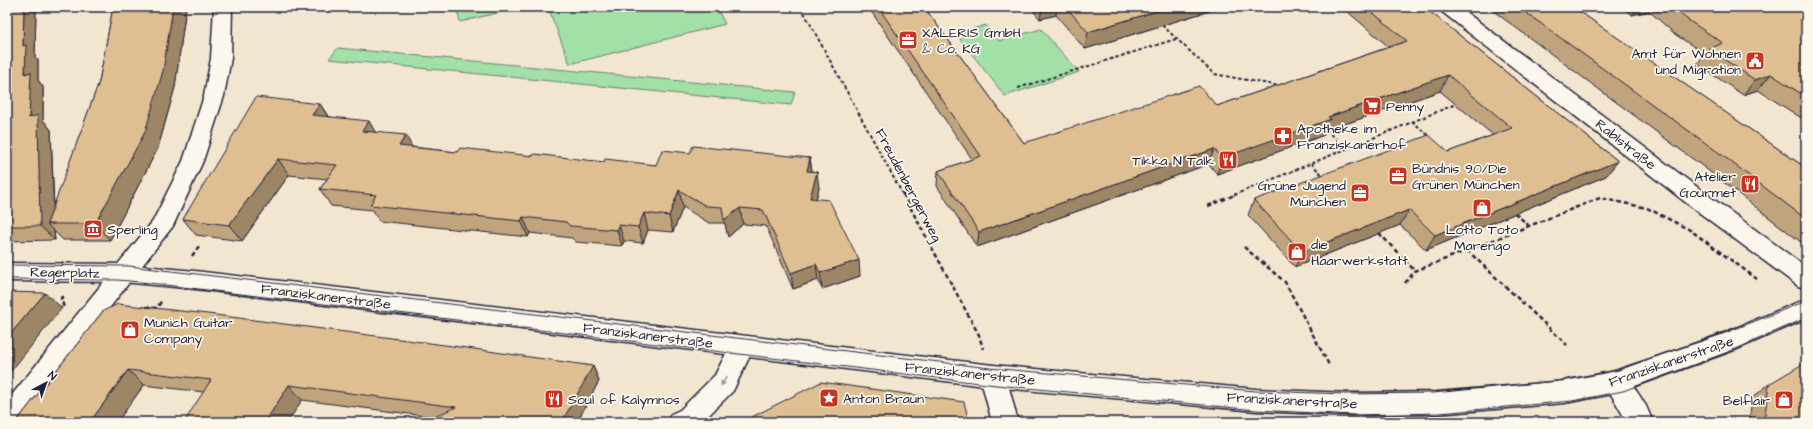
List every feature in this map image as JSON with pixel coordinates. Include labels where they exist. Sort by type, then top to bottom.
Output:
[{"type":"main road","points":[[7,420],[162,226],[193,161],[214,96],[221,58],[223,7]]},
{"type":"main road","name":"Rablstraße","points":[[1447,7],[1697,199],[1806,279]]},
{"type":"main road","name":"Regerplatz","points":[[7,272],[123,273]]},
{"type":"main road","name":"Franziskanerstraße","points":[[123,273],[195,280],[992,376],[1256,400],[1350,404],[1437,403],[1565,392],[1618,382],[1728,342],[1806,309]]},
{"type":"main road","points":[[680,422],[689,418],[724,383],[742,346]]},
{"type":"main road","points":[[992,376],[1005,422]]},
{"type":"main road","points":[[1618,382],[1637,414],[1640,422]]},
{"type":"path","name":"Freudenbergerweg","points":[[801,7],[979,335],[992,376]]},
{"type":"path","points":[[1162,26],[1214,74],[1280,85],[1285,91]]},
{"type":"path","points":[[1018,88],[1176,38]]},
{"type":"path","points":[[1208,206],[1456,104]]},
{"type":"path","points":[[1412,121],[1434,141]]},
{"type":"path","points":[[1324,128],[1346,149]]},
{"type":"path","points":[[1311,163],[1326,179]]},
{"type":"path","points":[[1405,283],[1415,271],[1528,225],[1600,198],[1647,208],[1690,230],[1757,279]]},
{"type":"path","points":[[1515,213],[1528,225]]},
{"type":"path","points":[[1379,233],[1415,271]]},
{"type":"path","points":[[1244,247],[1285,282],[1330,365]]},
{"type":"path","points":[[1467,250],[1567,344]]},
{"type":"path","points":[[142,307],[157,308]]},
{"type":"green space","points":[[456,7],[522,7],[460,22]]},
{"type":"green space","points":[[548,7],[716,7],[725,24],[570,64]]},
{"type":"green space","points":[[986,25],[999,41],[1041,29],[1079,72],[1005,96],[956,34]]},
{"type":"green space","points":[[338,48],[795,92],[791,105],[329,59]]},
{"type":"building","points":[[7,7],[24,7],[23,46],[26,45],[25,74],[31,72],[29,118],[38,115],[40,226],[7,226]]},
{"type":"building","points":[[113,7],[173,7],[163,71],[145,132],[95,224],[47,224],[99,82]]},
{"type":"building","points":[[878,7],[924,7],[1024,143],[1199,86],[1217,106],[1407,41],[1366,7],[1424,7],[1618,161],[1435,235],[1409,210],[1302,252],[1254,200],[1429,135],[1448,152],[1512,128],[1448,75],[1328,117],[1331,119],[1222,158],[1214,149],[979,232],[938,171],[981,156]]},
{"type":"building","points":[[1066,7],[1170,7],[1088,32]]},
{"type":"building","points":[[1518,7],[1573,7],[1806,168],[1806,219],[1722,155]]},
{"type":"building","points":[[1672,7],[1806,7],[1806,97],[1771,74],[1755,80],[1709,49],[1723,43],[1688,20]]},
{"type":"building","points":[[256,97],[320,104],[312,115],[369,121],[362,131],[406,135],[399,146],[457,152],[460,148],[533,156],[534,154],[604,162],[605,159],[656,165],[662,150],[690,153],[693,146],[810,158],[807,171],[817,172],[810,198],[829,200],[859,260],[820,273],[816,264],[791,273],[763,210],[740,208],[724,220],[722,207],[706,206],[679,190],[669,216],[644,213],[638,227],[619,225],[617,230],[570,226],[566,222],[523,217],[521,221],[370,205],[376,195],[320,189],[337,165],[278,159],[229,225],[183,219]]},
{"type":"building","points":[[7,292],[45,293],[7,338]]},
{"type":"building","points":[[118,304],[208,314],[593,366],[564,418],[557,422],[422,422],[456,407],[289,385],[265,422],[184,422],[211,380],[128,370],[90,422],[16,422],[103,311]]},
{"type":"building","points":[[1806,362],[1806,422],[1764,422],[1769,384]]},
{"type":"building","points":[[821,382],[964,402],[969,422],[742,422]]},
{"type":"tram line","points":[[7,265],[129,266],[990,368],[1256,391],[1346,394],[1433,393],[1557,381],[1611,371],[1720,335],[1806,301]]},
{"type":"tram line","points":[[7,279],[117,280],[141,282],[996,385],[1256,410],[1355,415],[1440,413],[1572,401],[1623,391],[1736,349],[1806,318]]},
{"type":"place","name":"XALERIS GmbH & Co. KG","points":[[908,40]]},
{"type":"place","name":"Amt für Wohnen und Migration","points":[[1755,61]]},
{"type":"place","name":"Penny","points":[[1372,106]]},
{"type":"place","name":"Apotheke im Franziskanerhof","points":[[1283,136]]},
{"type":"place","name":"Tikka N Talk","points":[[1228,160]]},
{"type":"place","name":"Bündnis 90/Die Grünen München","points":[[1398,176]]},
{"type":"place","name":"Atelier Gourmet","points":[[1750,184]]},
{"type":"place","name":"Grüne Jugend München","points":[[1360,193]]},
{"type":"place","name":"Lotto Toto Marengo","points":[[1482,208]]},
{"type":"place","name":"Sperling","points":[[93,229]]},
{"type":"place","name":"die Haarwerkstatt","points":[[1297,252]]},
{"type":"place","name":"Munich Guitar Company","points":[[130,330]]},
{"type":"place","name":"Anton Braun","points":[[829,398]]},
{"type":"place","name":"Soul of Kalymnos","points":[[554,399]]},
{"type":"place","name":"Belflair","points":[[1784,400]]}]
